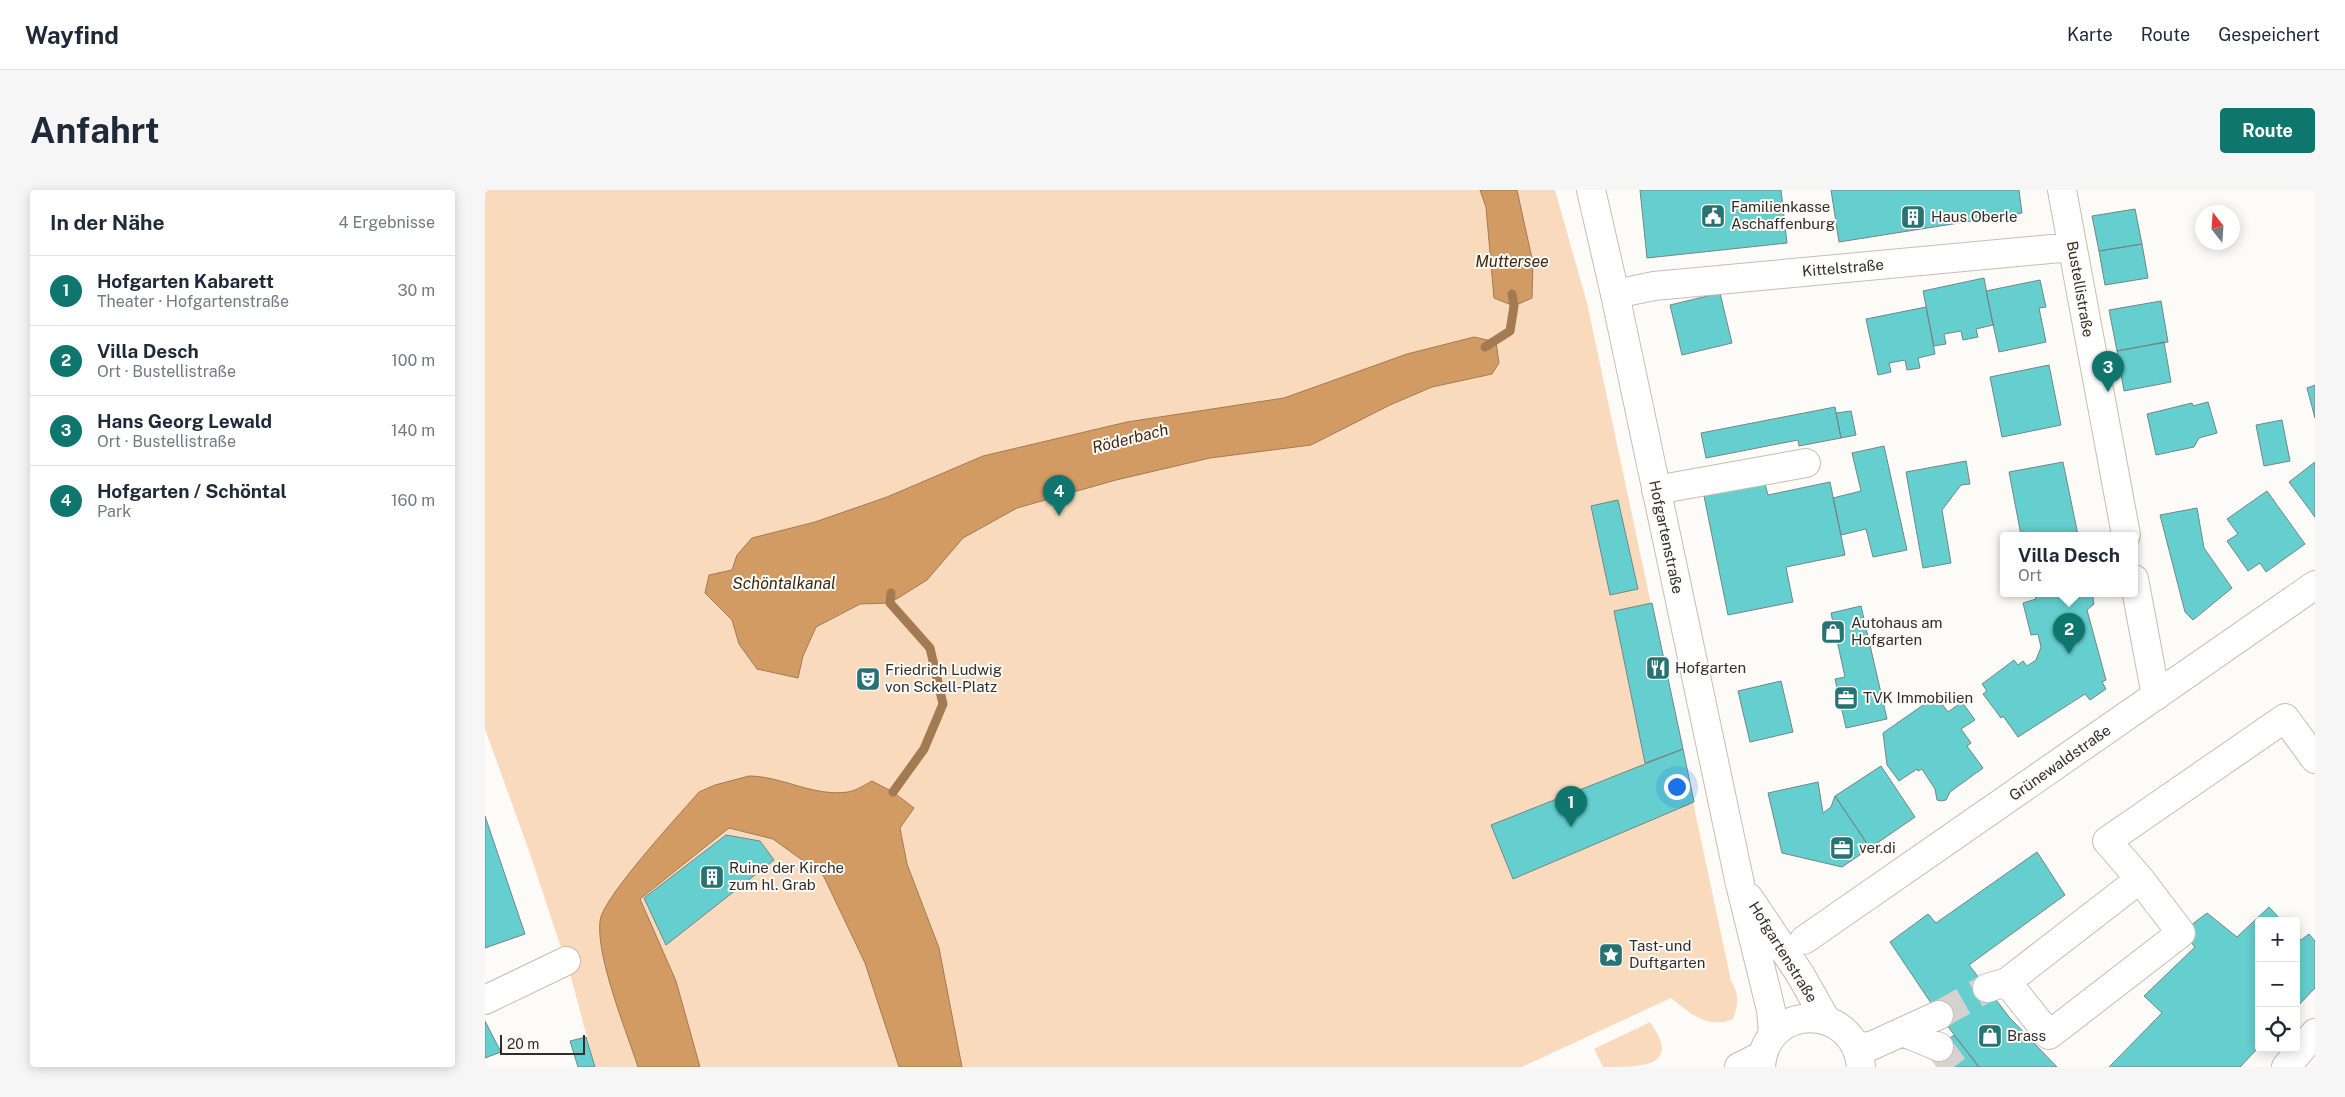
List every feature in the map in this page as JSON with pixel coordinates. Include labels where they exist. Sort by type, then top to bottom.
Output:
[{"type":"street","name":"Hofgartenstraße","points":[[1591,190],[1657,490],[1739,884],[1771,1010],[1759,1056]]},
{"type":"street","name":"Bustellistraße","points":[[2062,190],[2125,532]]},
{"type":"street","name":"Kittelstraße","points":[[1615,294],[1654,286],[2072,246]]},
{"type":"street","points":[[1657,490],[1807,463]]},
{"type":"street","name":"Grünewaldstraße","points":[[1804,940],[2315,584]]},
{"type":"street","points":[[2137,597],[2156,696]]},
{"type":"street","points":[[2140,879],[1997,985],[2049,1035],[2181,933],[2140,879],[2107,840],[2285,718],[2315,759]]},
{"type":"street","name":"Hofgartenstraße","points":[[1739,884],[1800,974],[1826,1020]]},
{"type":"street","points":[[485,1000],[566,961]]},
{"type":"street","points":[[1860,1062],[1871,1046],[1939,1015]]},
{"type":"street","points":[[1759,1056],[1784,1025],[1797,1019],[1811,1018],[1826,1020],[1839,1026],[1849,1035],[1860,1062]]},
{"type":"street","points":[[1903,1032],[1939,1047]]},
{"type":"street","points":[[2285,1067],[2315,1033]]},
{"type":"shaded area","points":[[485,190],[1555,190],[1587,303],[1731,981],[1737,995],[1733,1019],[1724,1022],[1707,1021],[1692,1014],[1671,998],[1522,1067],[595,1067],[572,981],[529,851],[485,729]]},
{"type":"shaded area","points":[[1650,1022],[1659,1037],[1662,1048],[1660,1056],[1644,1065],[1603,1067],[1594,1049]]},
{"type":"water","name":"Muttersee","points":[[1480,190],[1517,190],[1533,263],[1532,298],[1514,306],[1494,298],[1486,207]]},
{"type":"water","name":"Schöntalkanal","points":[[1474,337],[1496,342],[1499,363],[1492,374],[1432,387],[1390,405],[1311,445],[1210,458],[1116,480],[1017,508],[963,538],[927,580],[890,603],[860,604],[816,627],[803,656],[798,678],[757,669],[739,644],[732,620],[705,593],[709,575],[732,570],[737,555],[752,538],[815,522],[887,497],[983,456],[1127,422],[1284,398],[1407,354]]},
{"type":"water","points":[[749,776],[773,779],[822,792],[835,793],[851,791],[872,781],[893,792],[914,808],[900,828],[907,864],[939,948],[962,1067],[899,1067],[865,963],[823,875],[773,839],[729,828],[640,899],[676,981],[700,1067],[638,1067],[607,973],[600,936],[600,921],[604,910],[627,876],[699,792],[715,785]]},
{"type":"building","name":"Familienkasse Aschaffenburg","points":[[1640,190],[1781,190],[1787,243],[1647,258]]},
{"type":"building","name":"Haus Oberle","points":[[1831,190],[2019,190],[2022,213],[1839,242]]},
{"type":"building","points":[[2135,209],[2142,244],[2099,251],[2092,216]]},
{"type":"building","points":[[2142,244],[2148,278],[2105,285],[2099,251]]},
{"type":"building","points":[[1984,278],[1993,325],[1976,329],[1978,337],[1963,340],[1961,331],[1944,334],[1946,344],[1934,346],[1923,291]]},
{"type":"building","points":[[2040,280],[2046,307],[2039,308],[2046,342],[1999,352],[1986,291]]},
{"type":"building","points":[[1720,293],[1732,343],[1682,355],[1670,305]]},
{"type":"building","points":[[2161,301],[2168,342],[2117,351],[2109,310]]},
{"type":"building","points":[[1926,307],[1935,354],[1918,358],[1920,368],[1907,370],[1905,360],[1889,363],[1891,372],[1878,375],[1866,319]]},
{"type":"building","points":[[2164,342],[2171,382],[2124,391],[2117,351]]},
{"type":"building","points":[[2049,365],[2061,425],[2002,437],[1990,377]]},
{"type":"building","points":[[2315,385],[2315,418],[2307,388]]},
{"type":"building","points":[[2208,402],[2217,433],[2199,438],[2194,447],[2156,455],[2147,414],[2192,403],[2193,406]]},
{"type":"building","points":[[1835,407],[1841,438],[1799,446],[1798,440],[1706,458],[1701,433]]},
{"type":"building","points":[[1851,411],[1856,435],[1841,438],[1836,413]]},
{"type":"building","points":[[2282,420],[2290,461],[2264,466],[2256,425]]},
{"type":"building","points":[[1884,446],[1907,550],[1873,557],[1866,529],[1841,535],[1833,498],[1861,491],[1852,453]]},
{"type":"building","points":[[1966,461],[1970,484],[1961,485],[1942,510],[1951,563],[1923,568],[1906,472]]},
{"type":"building","points":[[2063,462],[2077,532],[2020,532],[2009,472]]},
{"type":"building","points":[[2315,462],[2315,517],[2289,482]]},
{"type":"building","points":[[1830,482],[1845,555],[1786,567],[1793,602],[1728,615],[1704,496],[1765,484],[1768,495]]},
{"type":"building","points":[[2267,491],[2305,544],[2266,572],[2260,563],[2248,571],[2227,541],[2238,534],[2227,519]]},
{"type":"building","points":[[1618,500],[1638,589],[1610,595],[1591,506]]},
{"type":"building","points":[[2197,508],[2204,548],[2232,588],[2193,620],[2185,612],[2160,515]]},
{"type":"building","points":[[2036,597],[2093,597],[2094,604],[2087,610],[2106,680],[2102,682],[2106,689],[2090,700],[2085,694],[2018,737],[2003,716],[2001,718],[1983,694],[1987,691],[1982,684],[2014,660],[2018,665],[2023,661],[2027,666],[2036,660],[2041,647],[2038,634],[2031,635],[2023,603],[2036,599]]},
{"type":"building","points":[[1652,603],[1683,749],[1645,763],[1614,611]]},
{"type":"building","points":[[1861,606],[1887,719],[1846,728],[1835,679],[1845,677],[1831,613]]},
{"type":"building","points":[[1781,681],[1793,732],[1750,742],[1738,691]]},
{"type":"building","points":[[1936,696],[1948,712],[1962,702],[1975,720],[1961,729],[1971,743],[1967,746],[1983,768],[1950,792],[1946,800],[1941,801],[1937,800],[1935,789],[1922,769],[1918,771],[1917,769],[1899,781],[1887,765],[1883,733]]},
{"type":"building","points":[[1683,749],[1694,802],[1513,879],[1491,825]]},
{"type":"building","points":[[1881,766],[1915,817],[1870,848],[1835,796]]},
{"type":"building","points":[[1818,782],[1823,813],[1831,807],[1835,796],[1870,848],[1842,867],[1782,853],[1768,793]]},
{"type":"building","points":[[485,816],[525,934],[485,948]]},
{"type":"building","name":"Ruine der Kirche zum hl. Grab","points":[[726,835],[760,841],[774,860],[666,945],[644,898]]},
{"type":"building","points":[[2037,852],[2065,895],[1969,965],[2010,1018],[2057,1067],[1979,1067],[1939,1015],[1890,942],[1928,914],[1936,923]]},
{"type":"building","points":[[2269,907],[2278,917],[2258,917]]},
{"type":"building","points":[[2207,913],[2237,937],[2255,920],[2255,1051],[2240,1067],[2109,1067],[2162,1013],[2144,996],[2195,947],[2182,932]]},
{"type":"building","points":[[2309,934],[2315,941],[2315,988],[2300,1004],[2300,939]]},
{"type":"building","points":[[485,1021],[501,1052],[485,1058]]},
{"type":"building","points":[[1954,1035],[1979,1067],[1940,1067],[1930,1053]]},
{"type":"building","points":[[586,1037],[595,1067],[578,1067],[570,1041]]},
{"type":"waterway","name":"Röderbach","points":[[1485,347],[1510,331],[1514,306],[1512,294]]},
{"type":"waterway","name":"Röderbach","points":[[891,593],[890,603],[930,648],[943,704],[924,749],[893,792]]},
{"type":"tunnel","points":[[1939,1015],[1987,988]]},
{"type":"tunnel","points":[[1939,1047],[1954,1067]]},
{"type":"place","name":"Familienkasse Aschaffenburg","points":[[1713,216]]},
{"type":"place","name":"Haus Oberle","points":[[1913,217]]},
{"type":"place","name":"Hans Georg Lewald","points":[[2108,392]]},
{"type":"place","name":"Hofgarten / Schöntal","points":[[1059,516]]},
{"type":"place","name":"Autohaus am Hofgarten","points":[[1833,632]]},
{"type":"place","name":"Villa Desch","points":[[2069,654]]},
{"type":"place","name":"Hofgarten","points":[[1658,668]]},
{"type":"place","name":"Friedrich Ludwig von Sckell-Platz","points":[[868,679]]},
{"type":"place","name":"TVK Immobilien","points":[[1846,698]]},
{"type":"place","name":"Hofgarten Kabarett","points":[[1571,827]]},
{"type":"place","name":"ver.di","points":[[1842,848]]},
{"type":"place","name":"Ruine der Kirche zum hl. Grab","points":[[712,877]]},
{"type":"place","name":"Tast- und Duftgarten","points":[[1611,955]]},
{"type":"place","name":"Brass","points":[[1990,1036]]}]
